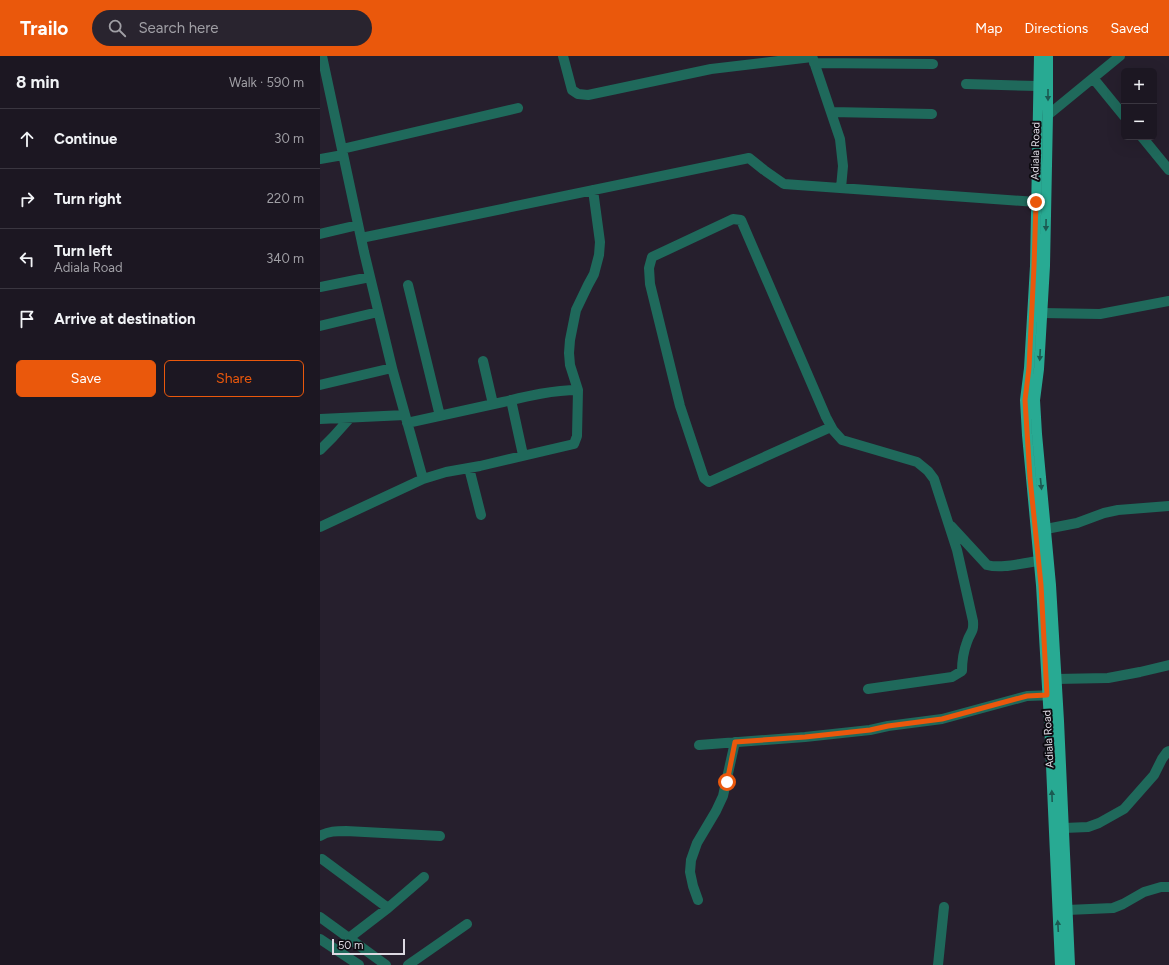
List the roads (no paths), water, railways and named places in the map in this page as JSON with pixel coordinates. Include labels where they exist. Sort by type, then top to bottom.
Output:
[{"type":"main road","name":"Adiala Road","points":[[1039,56],[1034,266],[1030,353],[1025,400],[1064,828],[1070,965]]},
{"type":"main road","name":"Adiala Road","points":[[1048,56],[1045,266],[1039,369],[1035,400],[1051,584],[1056,679],[1052,695],[1060,965]]},
{"type":"street","points":[[563,56],[572,90],[578,94],[588,95],[711,69],[813,59],[933,64]]},
{"type":"street","points":[[1048,115],[1120,56]]},
{"type":"street","points":[[323,57],[358,225],[378,312],[422,479]]},
{"type":"street","points":[[813,59],[840,139],[843,166],[841,188]]},
{"type":"street","points":[[1093,78],[1121,112]]},
{"type":"street","points":[[966,84],[1038,86]]},
{"type":"street","points":[[320,159],[518,108]]},
{"type":"street","points":[[831,112],[932,114]]},
{"type":"street","points":[[1144,140],[1169,170]]},
{"type":"street","points":[[361,238],[749,158],[784,184],[1036,202]]},
{"type":"street","points":[[321,524],[422,479],[446,472],[574,444],[577,436],[578,390],[570,365],[569,353],[576,310],[594,274],[599,255],[600,242],[593,190]]},
{"type":"street","points":[[831,427],[709,482],[704,478],[680,406],[650,284],[649,268],[652,257],[733,219],[741,220],[831,427],[842,440],[917,462],[928,471],[934,479],[957,550],[974,621],[974,628],[967,641],[962,671],[952,677],[868,689]]},
{"type":"street","points":[[320,234],[358,225]]},
{"type":"street","points":[[320,287],[370,277]]},
{"type":"street","points":[[408,285],[440,416]]},
{"type":"street","points":[[1042,312],[1100,314],[1169,301]]},
{"type":"street","points":[[320,326],[378,312]]},
{"type":"street","points":[[483,361],[493,404]]},
{"type":"street","points":[[320,385],[392,368]]},
{"type":"street","points":[[320,419],[406,419],[440,416],[552,392],[578,390]]},
{"type":"street","points":[[511,400],[523,455]]},
{"type":"street","points":[[320,450],[350,418]]},
{"type":"street","points":[[469,468],[481,515]]},
{"type":"street","points":[[1046,529],[1077,523],[1104,513],[1118,510],[1169,506]]},
{"type":"street","points":[[948,523],[987,565],[995,567],[1039,561]]},
{"type":"street","points":[[1056,679],[1108,678],[1169,665]]},
{"type":"street","points":[[699,744],[805,737],[870,730],[888,726],[942,719],[1027,696],[1052,695]]},
{"type":"street","points":[[698,900],[692,886],[690,872],[691,860],[697,843],[723,796],[735,742]]},
{"type":"street","points":[[1064,828],[1088,827],[1099,823],[1124,809],[1154,775],[1162,759],[1169,751]]},
{"type":"street","points":[[320,836],[333,831],[440,836]]},
{"type":"street","points":[[322,859],[388,908]]},
{"type":"street","points":[[349,938],[388,908],[424,877]]},
{"type":"street","points":[[1067,910],[1113,908],[1144,892],[1161,887],[1169,887]]},
{"type":"street","points":[[938,965],[944,907]]},
{"type":"street","points":[[320,917],[386,965]]},
{"type":"street","points":[[408,965],[467,924]]},
{"type":"street","points":[[320,938],[359,965]]}]
